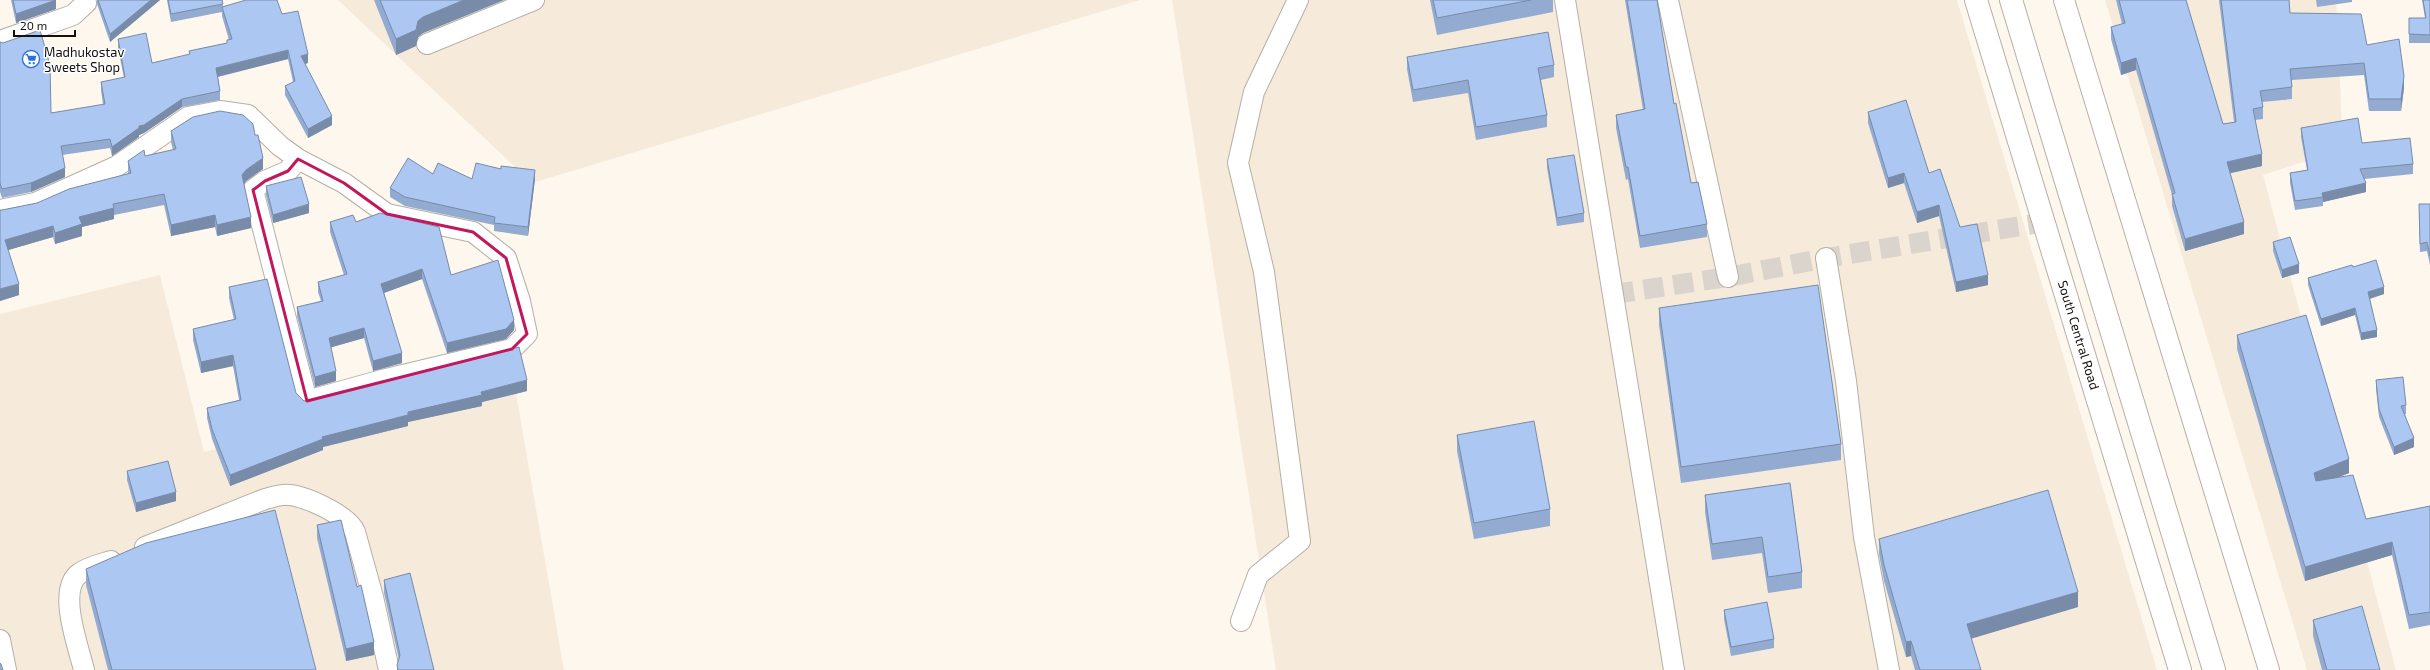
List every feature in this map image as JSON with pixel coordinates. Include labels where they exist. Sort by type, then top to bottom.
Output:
[{"type":"main road","name":"South Central Road","points":[[1976,0],[2180,670]]},
{"type":"main road","points":[[2011,0],[2214,670]]},
{"type":"main road","points":[[2136,523],[2167,514]]},
{"type":"street","points":[[0,42],[73,15],[86,3],[85,0]]},
{"type":"street","points":[[427,44],[534,0]]},
{"type":"street","points":[[1241,621],[1258,575],[1300,541],[1264,272],[1238,163],[1254,92],[1298,0]]},
{"type":"street","points":[[1565,0],[1674,670]]},
{"type":"street","points":[[1668,0],[1728,277]]},
{"type":"street","points":[[2064,0],[2269,670]]},
{"type":"street","points":[[0,210],[42,200],[117,166],[188,117],[220,111],[248,115],[280,146],[298,159],[344,183],[387,214],[473,232],[506,258],[520,301],[526,334],[512,349],[382,380],[307,401],[253,190],[265,180],[288,171],[298,159]]},
{"type":"street","points":[[1826,258],[1846,381],[1864,537],[1889,670]]},
{"type":"street","points":[[84,670],[69,609],[68,592],[79,574],[265,499],[284,495],[299,497],[340,516],[352,525],[373,597],[389,670]]},
{"type":"street","points":[[0,640],[6,670]]},
{"type":"highlighted area","points":[[298,159],[344,183],[387,214],[473,232],[506,258],[527,334],[512,349],[307,401],[253,190],[265,181],[288,171]]},
{"type":"shaded area","points":[[338,0],[1140,0],[532,183]]},
{"type":"shaded area","points":[[1172,0],[1957,0],[2157,670],[1276,670]]},
{"type":"shaded area","points":[[2105,0],[2336,0],[2343,149],[2263,175],[2396,670],[2307,670]]},
{"type":"shaded area","points":[[160,275],[204,452],[513,376],[564,670],[0,670],[0,314]]},
{"type":"building","points":[[13,0],[56,0],[16,14]]},
{"type":"building","points":[[98,0],[151,0],[110,34]]},
{"type":"building","points":[[168,0],[222,0],[223,4],[171,14]]},
{"type":"building","points":[[246,0],[277,0],[282,14],[298,11],[308,54],[301,56],[332,116],[308,129],[285,86],[295,81],[288,50],[216,68],[220,91],[182,99],[144,125],[139,126],[139,128],[112,147],[110,139],[61,146],[65,168],[31,183],[2,189],[0,183],[0,42],[3,43],[40,30],[50,65],[51,113],[105,104],[101,82],[125,77],[118,39],[146,33],[152,63],[190,54],[189,51],[227,43],[227,40],[232,39],[222,7]]},
{"type":"building","points":[[380,0],[464,0],[423,17],[418,21],[416,30],[396,39]]},
{"type":"building","points":[[1433,0],[1531,0],[1437,18]]},
{"type":"building","points":[[1627,0],[1657,0],[1674,104],[1676,103],[1691,183],[1698,182],[1707,224],[1640,236],[1628,167],[1626,167],[1616,115],[1645,109]]},
{"type":"building","points":[[2119,0],[2186,0],[2223,124],[2236,122],[2221,0],[2289,0],[2290,13],[2361,14],[2367,45],[2399,39],[2404,76],[2401,99],[2369,99],[2364,63],[2290,69],[2292,87],[2260,91],[2263,107],[2253,109],[2262,154],[2227,162],[2244,222],[2185,239],[2172,194],[2175,193],[2136,58],[2121,63],[2111,27],[2125,23]]},
{"type":"building","points":[[2423,0],[2430,0],[2430,35],[2409,34],[2409,18],[2426,18]]},
{"type":"building","points":[[1548,32],[1554,65],[1538,68],[1547,115],[1476,127],[1468,80],[1413,90],[1407,57]]},
{"type":"building","points":[[1906,100],[1929,173],[1940,169],[1960,227],[1977,224],[1988,275],[1956,282],[1939,205],[1917,212],[1904,173],[1888,178],[1868,112]]},
{"type":"building","points":[[220,111],[243,115],[253,124],[255,135],[258,135],[263,158],[246,170],[242,175],[251,217],[217,225],[215,215],[171,225],[164,194],[113,204],[114,208],[79,217],[82,224],[55,233],[53,226],[5,240],[19,284],[0,289],[0,210],[37,203],[69,189],[131,173],[128,161],[144,150],[145,156],[176,149],[171,131],[193,117]]},
{"type":"building","points":[[2358,118],[2362,143],[2410,138],[2413,164],[2360,169],[2366,183],[2322,193],[2323,197],[2295,201],[2290,173],[2308,170],[2301,128]]},
{"type":"building","points":[[1574,155],[1584,213],[1557,218],[1547,159]]},
{"type":"building","points":[[408,158],[433,174],[438,163],[472,179],[476,163],[501,169],[501,166],[535,170],[528,227],[494,223],[495,217],[405,197],[390,188]]},
{"type":"building","points":[[301,177],[309,204],[273,215],[266,186]]},
{"type":"building","points":[[2419,204],[2430,204],[2430,256],[2427,242],[2420,244]]},
{"type":"building","points":[[380,213],[439,227],[451,275],[498,260],[514,320],[506,329],[447,343],[422,269],[381,284],[402,353],[373,361],[364,328],[329,338],[336,371],[315,377],[297,307],[323,301],[318,282],[347,274],[330,222],[353,215],[356,222]]},
{"type":"building","points":[[2290,237],[2299,264],[2282,270],[2273,242]]},
{"type":"building","points":[[2376,260],[2384,287],[2368,292],[2377,330],[2361,333],[2355,308],[2321,319],[2308,278],[2352,265],[2353,267]]},
{"type":"building","points":[[267,279],[296,393],[304,401],[519,347],[527,380],[481,392],[482,395],[408,412],[408,415],[322,437],[323,439],[230,475],[212,429],[207,408],[241,400],[233,355],[201,362],[193,329],[236,319],[229,287]]},
{"type":"building","points":[[1818,285],[1841,444],[1681,467],[1659,308]]},
{"type":"building","points":[[2306,315],[2349,459],[2314,473],[2316,481],[2353,475],[2366,519],[2430,506],[2430,612],[2409,615],[2392,542],[2305,567],[2237,335]]},
{"type":"building","points":[[2403,377],[2406,405],[2401,406],[2414,438],[2394,447],[2379,409],[2376,380]]},
{"type":"building","points":[[1534,421],[1550,509],[1474,523],[1457,435]]},
{"type":"building","points":[[168,461],[176,492],[136,503],[127,471]]},
{"type":"building","points":[[1790,483],[1802,572],[1768,577],[1762,537],[1712,544],[1705,495]]},
{"type":"building","points":[[2048,490],[2078,592],[1967,624],[1981,670],[1920,670],[1911,641],[1906,642],[1884,565],[1879,539]]},
{"type":"building","points":[[275,510],[316,670],[112,670],[86,569],[146,543]]},
{"type":"building","points":[[341,520],[357,587],[361,585],[374,642],[346,649],[317,525]]},
{"type":"building","points":[[410,573],[434,670],[398,670],[397,665],[400,655],[384,580]]},
{"type":"building","points":[[1767,602],[1774,639],[1731,647],[1724,610]]},
{"type":"building","points":[[2362,606],[2380,670],[2327,670],[2313,620]]},
{"type":"building","points":[[0,663],[1,664],[3,670],[0,670]]},
{"type":"tunnel","points":[[1614,294],[1728,277],[1826,258],[2045,222]]},
{"type":"place","name":"Madhukostav Sweets Shop","points":[[31,59]]}]
